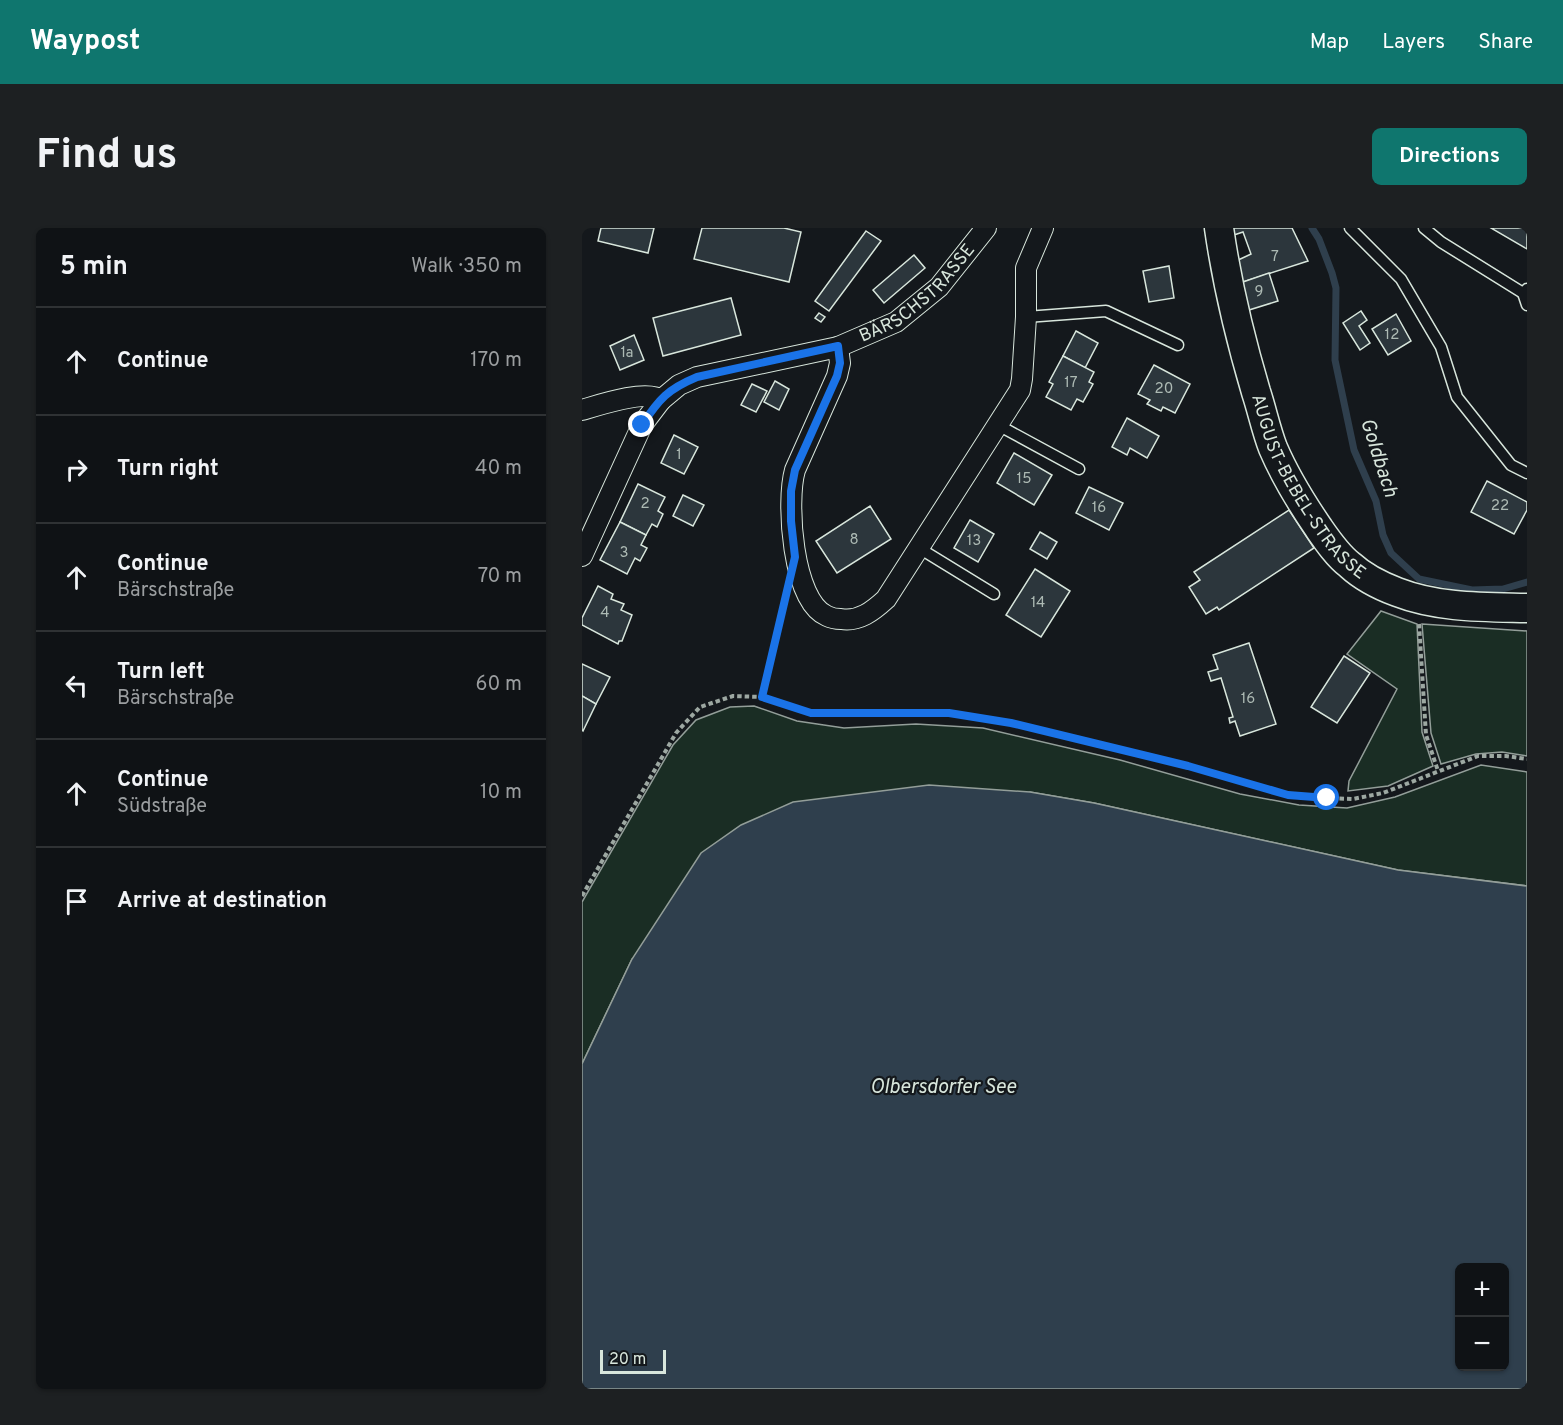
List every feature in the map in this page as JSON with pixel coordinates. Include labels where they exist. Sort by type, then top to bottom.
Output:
[{"type":"street","name":"BÄRSCHSTRASSE","points":[[583,550],[642,425],[661,400],[679,385],[697,377],[838,346],[896,322],[939,287],[986,228]]},
{"type":"street","name":"BÄRSCHSTRASSE","points":[[838,346],[840,363],[837,376],[795,470],[792,482],[791,521],[795,557],[807,594],[818,609],[827,616],[848,620],[866,616],[886,600],[1020,390],[1026,317],[1026,268],[1043,228]]},
{"type":"street","name":"AUGUST-BEBEL-STRASSE","points":[[1219,228],[1224,266],[1241,341],[1273,448],[1299,499],[1328,542],[1348,564],[1396,592],[1444,604],[1527,608]]},
{"type":"street","points":[[582,410],[614,400],[653,396],[661,400]]},
{"type":"lane","points":[[1350,228],[1401,279],[1441,347],[1457,398],[1511,465],[1527,473]]},
{"type":"lane","points":[[1424,228],[1441,242],[1525,291],[1527,305]]},
{"type":"lane","points":[[1026,317],[1106,310],[1178,345]]},
{"type":"lane","points":[[998,425],[1079,469]]},
{"type":"lane","points":[[919,548],[994,594]]},
{"type":"path","points":[[762,697],[795,557]]},
{"type":"path","points":[[1418,599],[1426,735],[1438,771]]},
{"type":"path","points":[[582,896],[676,733],[699,707],[733,696],[762,697],[811,713],[949,713],[1011,723],[1177,764],[1288,795],[1353,799],[1383,794],[1478,756],[1527,759]]},
{"type":"green space","points":[[1381,611],[1417,624],[1422,732],[1433,766],[1388,786],[1348,791],[1349,781],[1397,689],[1347,654]]},
{"type":"green space","points":[[1422,624],[1527,631],[1527,756],[1502,752],[1476,754],[1441,764],[1431,733]]},
{"type":"green space","points":[[754,706],[797,721],[844,728],[916,724],[983,728],[1120,760],[1240,794],[1299,805],[1347,808],[1395,797],[1481,765],[1527,772],[1527,886],[1398,870],[1094,803],[1030,792],[632,959],[582,1064],[582,902],[673,745],[696,720],[730,707]]},
{"type":"water","name":"Olbersdorfer See","points":[[929,785],[1030,792],[1094,803],[1398,870],[1527,886],[1527,1389],[582,1389],[582,1064],[632,959],[701,853],[741,825],[793,802]]},
{"type":"building","points":[[601,228],[654,228],[648,253],[598,241]]},
{"type":"building","points":[[702,228],[784,228],[801,232],[789,282],[694,259]]},
{"type":"building","points":[[1232,228],[1292,228],[1308,261],[1240,283],[1236,261],[1251,254],[1243,232],[1234,235]]},
{"type":"building","points":[[1491,228],[1527,228],[1527,249]]},
{"type":"building","points":[[866,231],[881,241],[829,311],[815,301]]},
{"type":"building","points":[[914,255],[925,268],[884,303],[873,290]]},
{"type":"building","points":[[1169,266],[1174,298],[1149,302],[1143,271]]},
{"type":"building","points":[[1269,273],[1278,301],[1249,310],[1240,283]]},
{"type":"building","points":[[731,298],[741,335],[663,356],[653,318]]},
{"type":"building","points":[[1361,311],[1367,320],[1359,326],[1370,343],[1360,350],[1343,323]]},
{"type":"building","points":[[819,313],[825,317],[821,322],[815,318]]},
{"type":"building","points":[[1396,314],[1411,341],[1388,355],[1372,329]]},
{"type":"building","points":[[1076,331],[1098,343],[1085,368],[1063,356]]},
{"type":"building","points":[[634,335],[644,360],[620,370],[610,346]]},
{"type":"building","points":[[1063,356],[1094,372],[1089,382],[1093,384],[1083,402],[1077,399],[1071,410],[1046,397],[1053,384],[1049,382]]},
{"type":"building","points":[[1154,365],[1190,384],[1175,413],[1163,407],[1161,411],[1147,404],[1150,400],[1138,394]]},
{"type":"building","points":[[775,381],[789,389],[779,410],[764,402]]},
{"type":"building","points":[[752,384],[767,391],[756,412],[741,405]]},
{"type":"building","points":[[1127,418],[1159,436],[1147,458],[1130,448],[1127,455],[1112,447]]},
{"type":"building","points":[[674,435],[698,447],[684,474],[661,463]]},
{"type":"building","points":[[1014,453],[1052,475],[1034,505],[997,483]]},
{"type":"building","points":[[1487,481],[1527,502],[1527,510],[1514,534],[1471,512]]},
{"type":"building","points":[[638,484],[665,497],[658,511],[663,514],[657,527],[652,524],[646,535],[620,522]]},
{"type":"building","points":[[1089,487],[1123,503],[1109,530],[1076,513]]},
{"type":"building","points":[[683,495],[704,505],[693,526],[673,516]]},
{"type":"building","points":[[870,506],[891,539],[837,573],[816,541]]},
{"type":"building","points":[[1289,510],[1314,548],[1219,610],[1217,607],[1206,614],[1189,587],[1200,580],[1194,572]]},
{"type":"building","points":[[970,520],[994,534],[978,562],[954,548]]},
{"type":"building","points":[[620,522],[646,535],[641,545],[647,548],[640,561],[635,558],[627,574],[600,560]]},
{"type":"building","points":[[1040,532],[1057,542],[1047,559],[1030,549]]},
{"type":"building","points":[[1035,569],[1070,591],[1041,637],[1006,615]]},
{"type":"building","points":[[598,586],[613,594],[611,599],[624,604],[621,610],[632,615],[622,641],[618,644],[582,625],[582,618]]},
{"type":"building","points":[[1249,643],[1276,724],[1240,736],[1235,721],[1230,723],[1229,718],[1233,717],[1221,678],[1211,681],[1208,672],[1218,669],[1213,655]]},
{"type":"building","points":[[1344,656],[1370,673],[1337,723],[1311,707]]},
{"type":"building","points":[[582,664],[610,677],[596,704],[582,696]]},
{"type":"building","points":[[582,696],[596,704],[583,731],[582,730]]},
{"type":"waterway","name":"Goldbach","points":[[1312,228],[1319,239],[1336,288],[1335,360],[1354,450],[1376,501],[1383,535],[1391,553],[1419,579],[1472,590],[1503,589],[1527,582]]},
{"type":"route","points":[[642,425],[653,408],[668,392],[697,377],[838,346],[840,363],[837,376],[795,470],[792,482],[791,521],[795,557],[762,697],[811,713],[949,713],[1011,723],[1188,766],[1288,795],[1327,798]]}]
